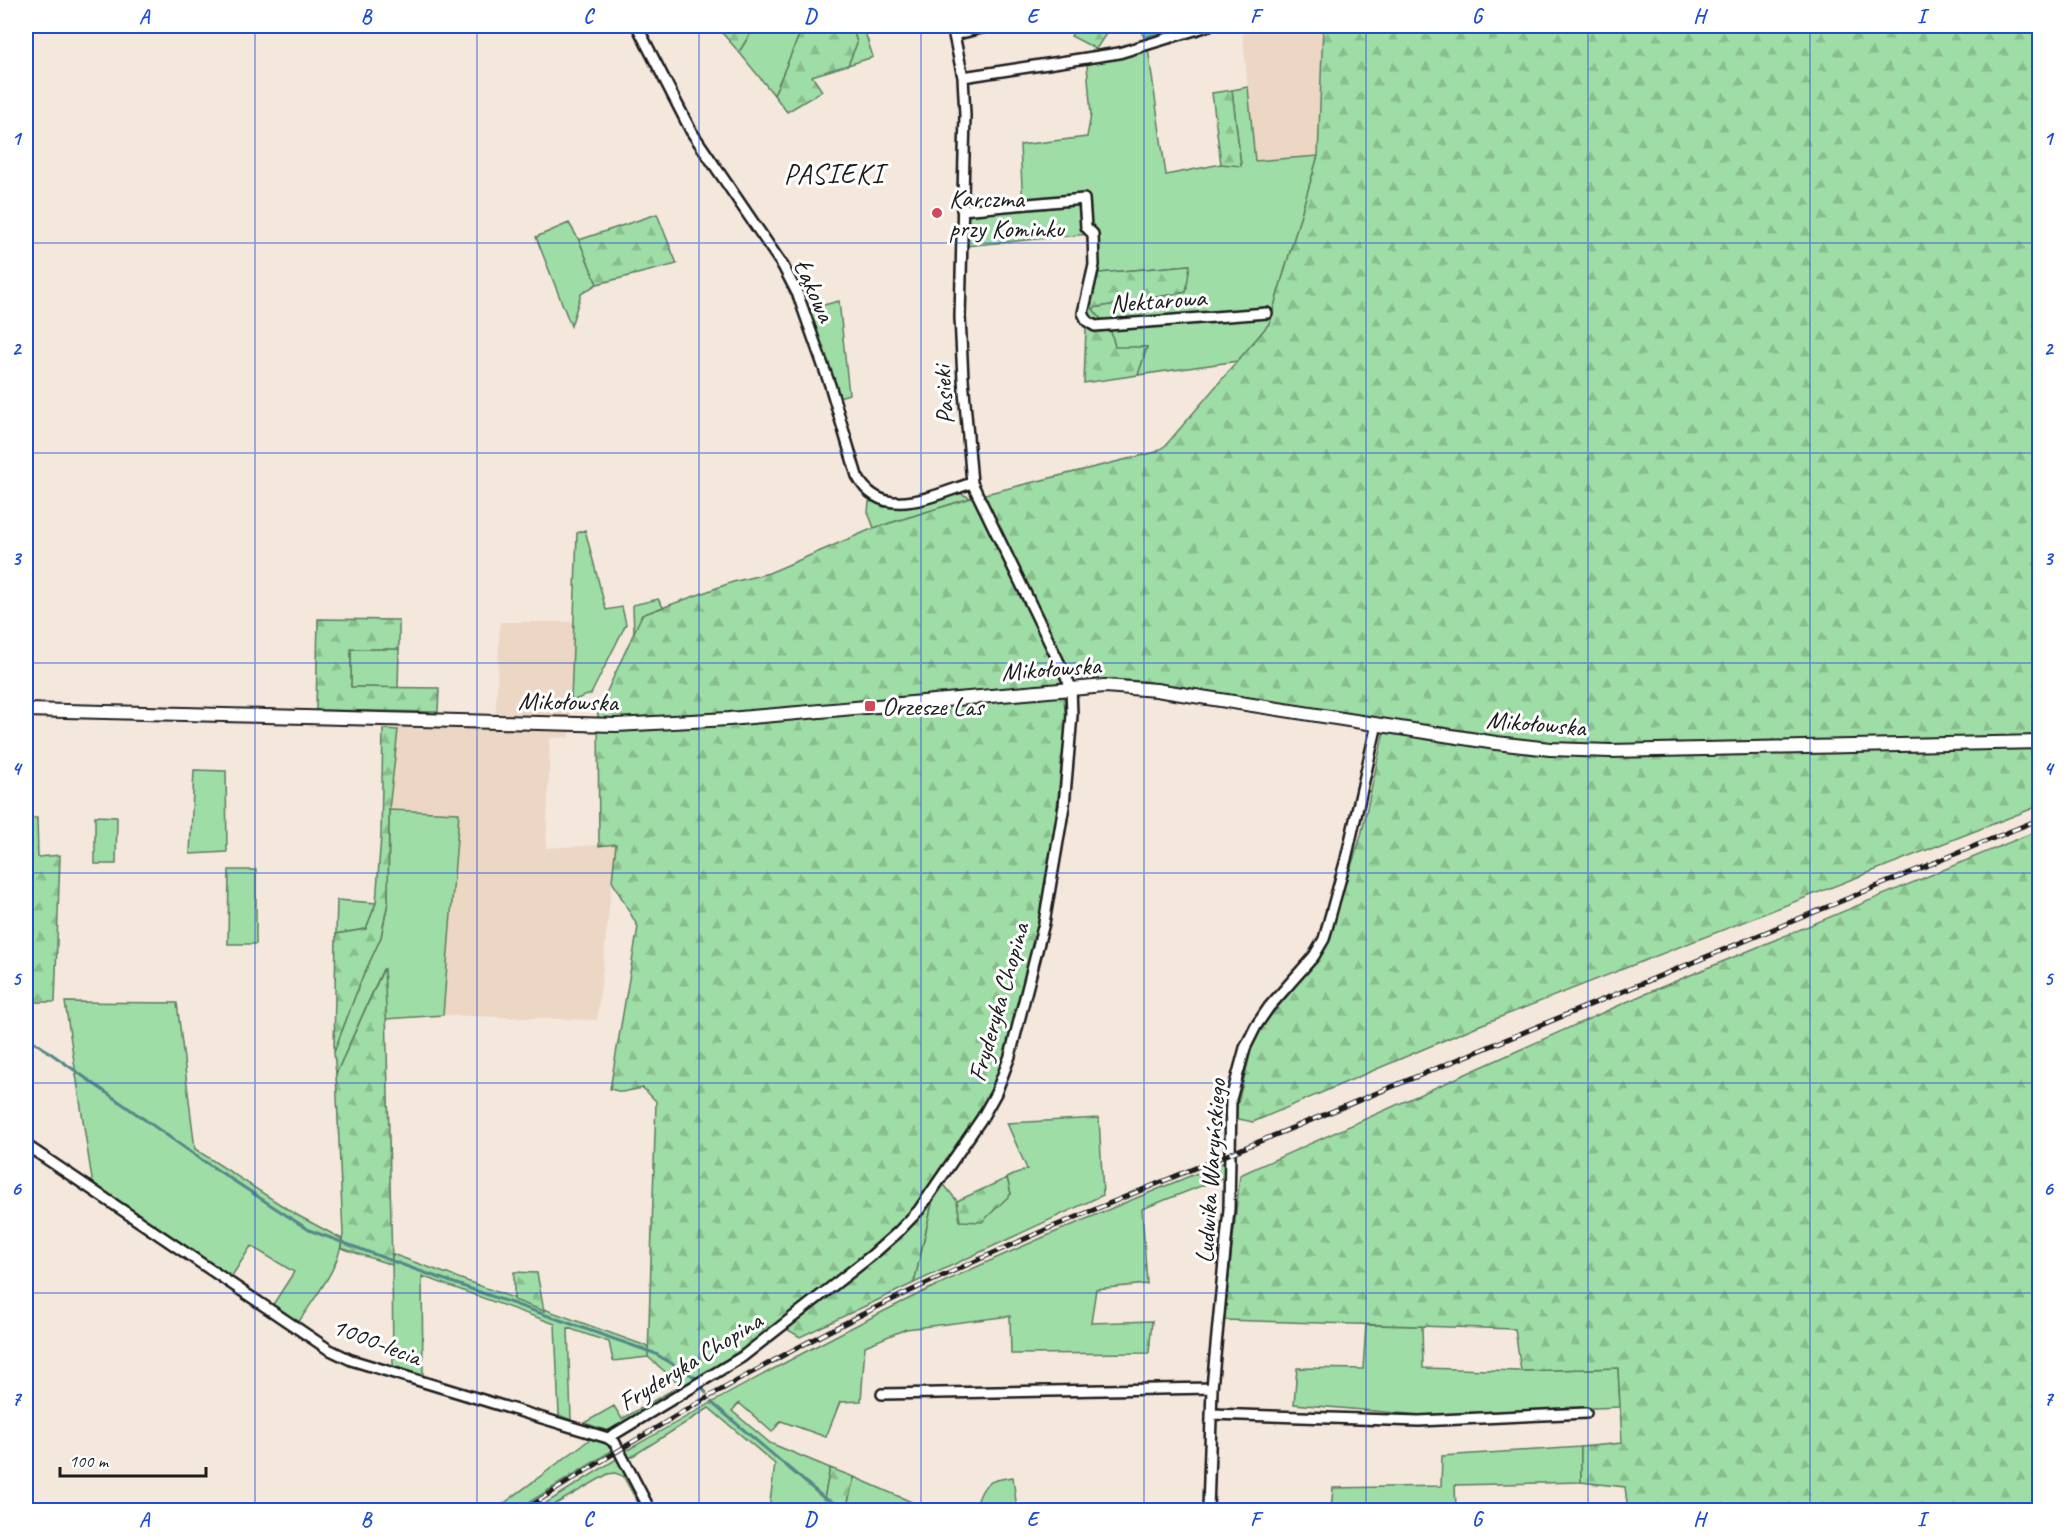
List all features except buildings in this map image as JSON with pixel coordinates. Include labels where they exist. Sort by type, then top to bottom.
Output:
[{"type":"main road","name":"Mikołowska","points":[[26,710],[616,725],[717,720],[1071,687],[1105,686],[1156,690],[1550,750],[1622,751],[2040,742]]},
{"type":"street","name":"Łąkowa","points":[[637,26],[692,131],[783,266],[798,295],[830,385],[857,476],[863,488],[869,494],[884,501],[898,504],[972,483]]},
{"type":"street","name":"Pasieki","points":[[989,26],[953,30],[963,77],[965,155],[960,317],[972,483],[1071,687]]},
{"type":"street","points":[[963,77],[1119,53],[1208,26]]},
{"type":"street","name":"Nektarowa","points":[[962,210],[1084,199],[1086,227],[1094,234],[1094,265],[1083,313],[1087,321],[1095,326],[1267,313]]},
{"type":"street","name":"Fryderyka Chopina","points":[[608,1438],[742,1358],[871,1256],[919,1210],[972,1134],[1004,1075],[1044,923],[1064,806],[1072,715],[1071,687]]},
{"type":"street","name":"Ludwika Waryńskiego","points":[[1208,1510],[1212,1388],[1229,1209],[1230,1111],[1237,1074],[1245,1048],[1256,1026],[1269,1007],[1314,956],[1324,939],[1346,859],[1377,724]]},
{"type":"street","name":"1000-lecia","points":[[26,1145],[328,1349],[351,1360],[608,1438]]},
{"type":"street","points":[[882,1394],[1212,1388]]},
{"type":"street","points":[[1211,1414],[1419,1421],[1586,1413]]},
{"type":"street","points":[[608,1438],[615,1443],[650,1510]]},
{"type":"shaded area","points":[[1242,26],[1323,26],[1318,156],[1255,162]]},
{"type":"shaded area","points":[[500,622],[573,622],[570,737],[550,738],[546,848],[616,844],[597,1020],[443,1015],[459,813],[390,810],[398,724],[495,729]]},
{"type":"green space","points":[[716,26],[755,26],[739,52]]},
{"type":"green space","points":[[755,26],[803,26],[774,95],[739,52]]},
{"type":"green space","points":[[803,26],[852,26],[857,43],[848,65],[812,76],[822,91],[787,112],[774,95]]},
{"type":"green space","points":[[852,26],[863,26],[873,57],[848,65],[857,43]]},
{"type":"green space","points":[[1077,26],[1111,26],[1096,49],[1071,36]]},
{"type":"green space","points":[[1323,26],[2039,26],[2039,806],[1475,1027],[1253,1122],[1234,1118],[1255,1035],[1323,952],[1361,836],[1386,722],[1143,681],[1062,677],[1066,722],[1051,864],[1040,923],[1007,1056],[993,1092],[938,1177],[914,1283],[800,1337],[780,1325],[741,1354],[683,1387],[648,1357],[656,1101],[643,1088],[622,1092],[610,1089],[638,927],[612,881],[616,844],[599,846],[598,711],[642,615],[733,582],[769,573],[874,528],[981,495],[1156,452],[1166,445],[1269,324],[1318,156]]},
{"type":"green space","points":[[1148,48],[1166,175],[1221,164],[1241,165],[1232,90],[1248,87],[1255,161],[1318,156],[1269,324],[1238,361],[1138,375],[1147,347],[1115,348],[1111,332],[1092,308],[1186,292],[1189,265],[1088,274],[1089,234],[965,246],[965,215],[1023,209],[1020,145],[1087,137],[1091,115],[1087,65]]},
{"type":"green space","points":[[1232,90],[1241,166],[1221,164],[1212,93]]},
{"type":"green space","points":[[657,214],[677,264],[597,284],[579,240]]},
{"type":"green space","points":[[569,223],[579,240],[597,284],[581,294],[571,326],[536,237]]},
{"type":"green space","points":[[1190,265],[1186,292],[1092,308],[1111,332],[1115,347],[1147,347],[1138,375],[1084,383],[1088,274]]},
{"type":"green space","points":[[839,301],[849,394],[839,397],[809,309]]},
{"type":"green space","points":[[957,492],[971,498],[874,528],[868,512],[869,502],[874,501],[883,507],[899,508]]},
{"type":"green space","points":[[585,530],[606,610],[622,607],[626,624],[591,694],[571,701],[577,533]]},
{"type":"green space","points":[[658,599],[663,607],[642,615],[634,634],[633,605]]},
{"type":"green space","points":[[318,619],[399,620],[399,649],[351,649],[351,687],[439,688],[438,712],[316,710]]},
{"type":"green space","points":[[351,649],[399,649],[398,688],[351,687]]},
{"type":"green space","points":[[383,729],[398,730],[389,810],[388,902],[381,937],[360,983],[334,1052],[336,934],[366,929],[376,903],[381,836]]},
{"type":"green space","points":[[194,770],[226,771],[227,852],[190,854]]},
{"type":"green space","points":[[389,810],[459,813],[443,1015],[386,1019],[383,969],[336,1074],[334,1052],[360,983],[381,937],[388,902]]},
{"type":"green space","points":[[95,816],[117,817],[116,864],[95,864]]},
{"type":"green space","points":[[26,818],[37,818],[38,857],[60,855],[55,1002],[26,1002]]},
{"type":"green space","points":[[2039,830],[2039,1510],[1628,1510],[1625,1487],[1581,1482],[1581,1447],[1622,1443],[1618,1368],[1521,1371],[1515,1329],[1224,1320],[1240,1175],[1640,996]]},
{"type":"green space","points":[[229,870],[256,870],[256,944],[228,944]]},
{"type":"green space","points":[[337,900],[376,903],[366,929],[336,934]]},
{"type":"green space","points":[[384,968],[392,1265],[341,1248],[343,1234],[336,1074]]},
{"type":"green space","points":[[65,1002],[177,1003],[195,1149],[295,1214],[342,1239],[331,1272],[298,1323],[272,1306],[294,1272],[251,1246],[230,1279],[93,1186]]},
{"type":"green space","points":[[1099,1118],[1103,1195],[914,1283],[938,1177],[957,1201],[960,1221],[1011,1194],[1007,1178],[1027,1169],[1007,1123]]},
{"type":"green space","points":[[1225,1162],[1224,1177],[1142,1209],[1147,1284],[1096,1289],[1091,1323],[1152,1321],[1149,1353],[1011,1354],[1010,1316],[906,1329],[865,1346],[861,1401],[840,1402],[826,1437],[781,1421],[772,1432],[739,1403],[732,1411],[770,1443],[830,1468],[822,1510],[769,1509],[775,1464],[709,1408],[628,1459],[624,1452],[775,1368],[929,1289],[1076,1223]]},
{"type":"green space","points":[[1007,1178],[1011,1194],[982,1222],[960,1221],[957,1201]]},
{"type":"green space","points":[[392,1254],[649,1347],[648,1357],[613,1361],[609,1342],[568,1328],[571,1420],[559,1415],[555,1324],[422,1276],[423,1376],[393,1366]]},
{"type":"green space","points":[[514,1272],[537,1273],[544,1311],[514,1300]]},
{"type":"green space","points":[[1366,1325],[1422,1326],[1423,1368],[1521,1371],[1618,1368],[1620,1407],[1420,1415],[1294,1404],[1297,1368],[1363,1369]]},
{"type":"green space","points":[[681,1385],[683,1387],[612,1430],[584,1423],[614,1406],[622,1419]]},
{"type":"green space","points":[[593,1437],[604,1441],[613,1450],[517,1510],[495,1510]]},
{"type":"green space","points":[[1581,1447],[1581,1482],[1455,1485],[1456,1510],[1331,1510],[1333,1488],[1441,1486],[1442,1456]]},
{"type":"green space","points":[[618,1458],[646,1510],[642,1510],[623,1476],[615,1473],[608,1474],[545,1510],[535,1510]]},
{"type":"green space","points":[[830,1468],[854,1477],[846,1510],[838,1510],[823,1504]]},
{"type":"green space","points":[[854,1477],[930,1510],[846,1510]]},
{"type":"green space","points":[[1013,1477],[1017,1510],[974,1510],[986,1485],[996,1480]]},
{"type":"water","points":[[1141,26],[1183,26],[1144,37],[1140,30]]},
{"type":"waterway","points":[[26,1036],[202,1160],[309,1230],[654,1353],[698,1379]]},
{"type":"waterway","points":[[702,1387],[706,1393]]},
{"type":"waterway","points":[[711,1402],[824,1498],[851,1510]]},
{"type":"railway","points":[[524,1510],[728,1386],[812,1340],[950,1272],[1045,1230],[2040,819]]},
{"type":"place","name":"Karczma przy Kominku","points":[[937,213]]},
{"type":"place","name":"Orzesze Las","points":[[870,706]]},
{"type":"district","name":"PASIEKI","points":[[834,173]]}]
